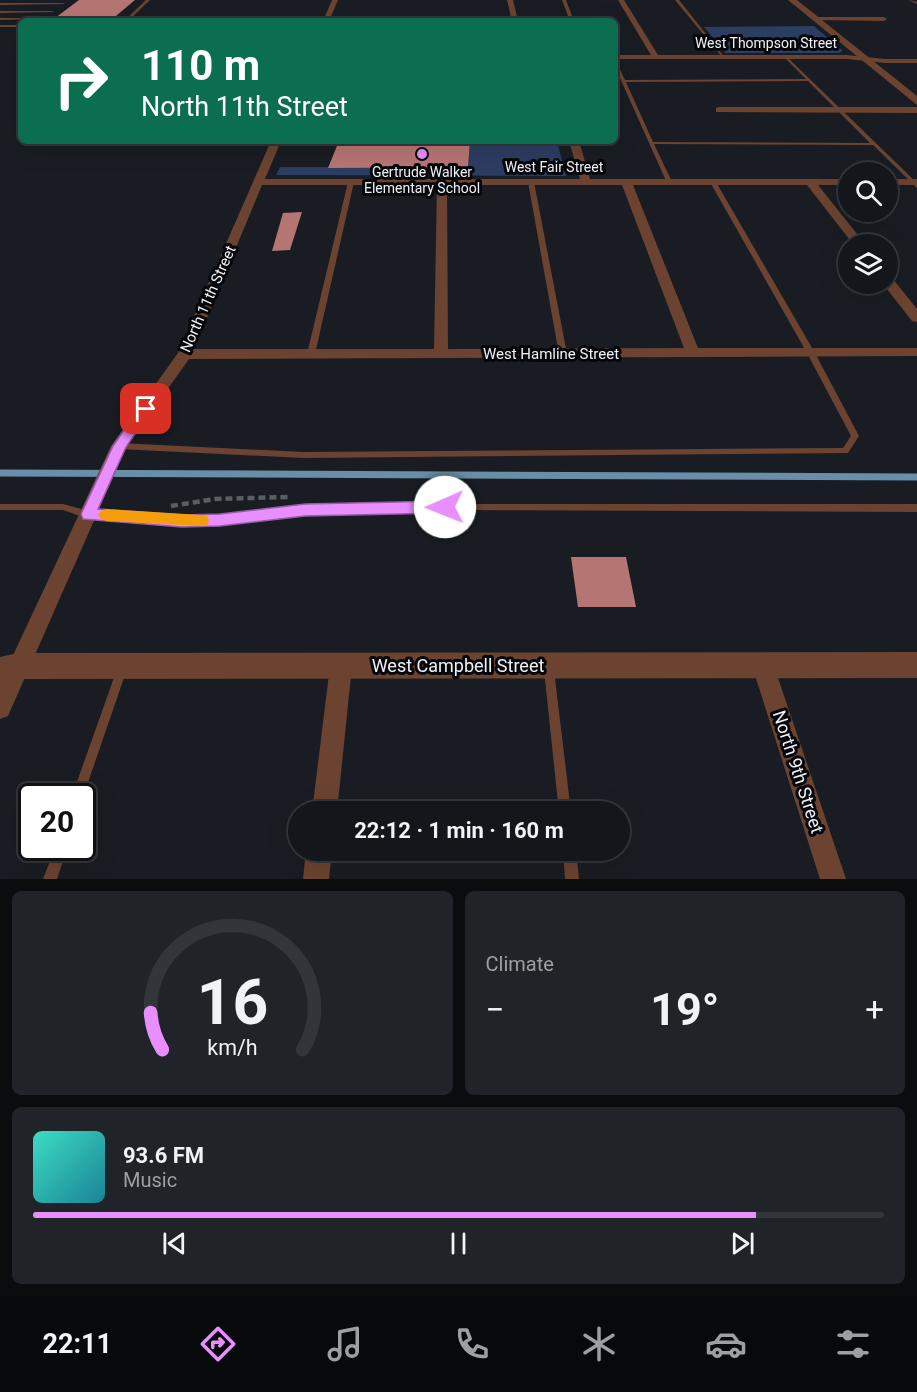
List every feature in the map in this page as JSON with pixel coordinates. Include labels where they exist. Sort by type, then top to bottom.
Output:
[{"type":"street","points":[[327,18],[335,0]]},
{"type":"street","points":[[510,0],[514,18]]},
{"type":"street","points":[[621,0],[656,57]]},
{"type":"street","points":[[792,0],[917,102]]},
{"type":"street","points":[[816,19],[884,19]]},
{"type":"street","name":"West Thompson Street","points":[[618,57],[786,57],[917,61]]},
{"type":"street","points":[[719,110],[917,110]]},
{"type":"street","name":"North 11th Street","points":[[0,708],[9,668],[91,508],[116,453],[185,354],[275,144]]},
{"type":"street","points":[[575,144],[586,182]]},
{"type":"street","name":"West Fair Street","points":[[259,182],[838,182]]},
{"type":"street","points":[[441,354],[442,182]]},
{"type":"street","points":[[626,182],[693,354]]},
{"type":"street","points":[[810,182],[851,234]]},
{"type":"street","points":[[898,183],[916,184]]},
{"type":"street","points":[[898,294],[917,318]]},
{"type":"street","name":"West Hamline Street","points":[[185,354],[917,352]]},
{"type":"street","name":"West Campbell Street","points":[[9,668],[917,665]]},
{"type":"street","points":[[325,801],[341,666]]},
{"type":"street","name":"North 9th Street","points":[[763,666],[832,879]]},
{"type":"street","points":[[316,879],[318,861]]},
{"type":"lane","points":[[0,4],[8,0]]},
{"type":"lane","points":[[43,18],[69,0]]},
{"type":"lane","points":[[129,18],[148,0]]},
{"type":"lane","points":[[564,0],[571,18]]},
{"type":"lane","points":[[677,0],[724,57]]},
{"type":"lane","points":[[912,0],[917,3]]},
{"type":"lane","points":[[0,4],[63,4]]},
{"type":"lane","points":[[0,12],[52,12]]},
{"type":"lane","points":[[0,19],[18,19]]},
{"type":"lane","points":[[0,26],[18,26]]},
{"type":"lane","points":[[786,57],[916,184]]},
{"type":"lane","points":[[618,70],[669,182]]},
{"type":"lane","points":[[623,81],[810,80]]},
{"type":"lane","points":[[651,143],[873,144]]},
{"type":"lane","points":[[311,354],[351,182]]},
{"type":"lane","points":[[531,182],[563,354]]},
{"type":"lane","points":[[116,453],[182,451],[303,455],[845,451],[855,436],[811,353],[713,182]]},
{"type":"lane","points":[[0,507],[91,508],[182,521],[220,520],[305,510],[456,507],[917,508]]},
{"type":"lane","points":[[82,783],[123,666]]},
{"type":"lane","points":[[549,666],[564,801]]},
{"type":"lane","points":[[50,879],[56,861]]},
{"type":"lane","points":[[570,861],[572,879]]},
{"type":"shaded area","points":[[814,26],[843,51],[839,53],[726,53],[704,27]]},
{"type":"shaded area","points":[[470,144],[558,144],[566,176],[276,175],[280,167],[468,167]]},
{"type":"building","points":[[79,0],[135,0],[114,18],[55,18]]},
{"type":"building","points":[[338,144],[470,144],[468,167],[328,168]]},
{"type":"building","points":[[302,212],[290,250],[272,251],[283,213]]},
{"type":"building","points":[[571,557],[626,557],[636,607],[578,607]]},
{"type":"waterway","points":[[0,473],[917,477]]},
{"type":"slow traffic","points":[[106,515],[182,521],[201,520]]},
{"type":"place","name":"Gertrude Walker Elementary School","points":[[422,154]]},
{"type":"route","points":[[146,409],[119,446],[89,514],[182,521],[220,520],[305,510],[445,507]]}]
